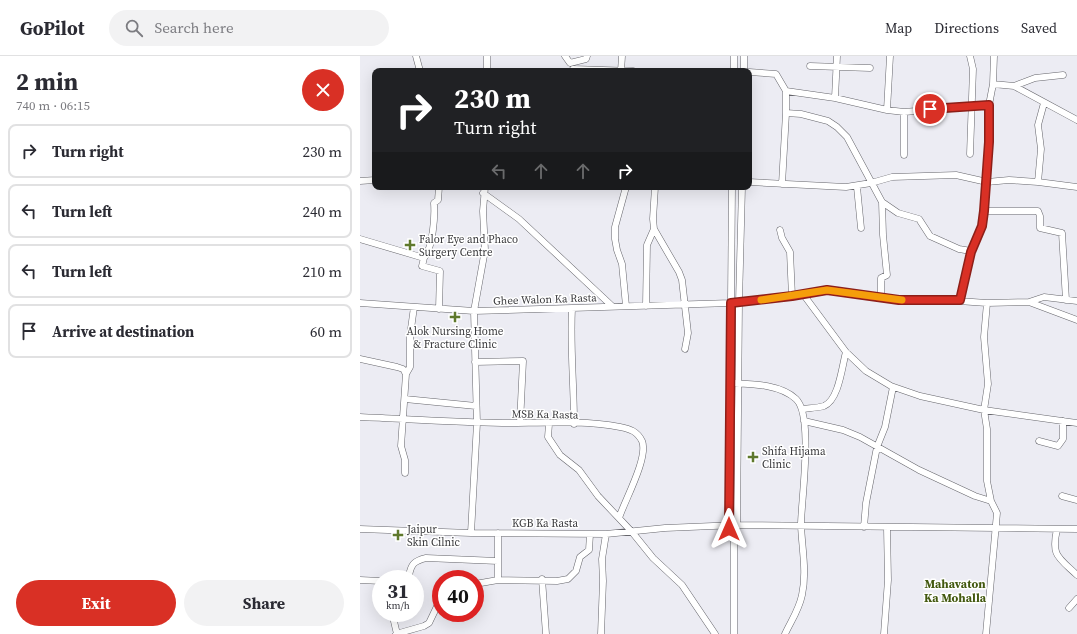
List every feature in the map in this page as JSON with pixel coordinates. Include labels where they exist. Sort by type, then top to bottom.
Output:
[{"type":"street","points":[[416,56],[419,68]]},
{"type":"street","points":[[487,56],[487,68]]},
{"type":"street","points":[[565,56],[572,67],[586,59],[587,56]]},
{"type":"street","points":[[621,68],[622,56]]},
{"type":"street","points":[[734,56],[734,68]]},
{"type":"street","points":[[744,56],[744,68]]},
{"type":"street","points":[[834,98],[837,56]]},
{"type":"street","points":[[886,110],[890,56]]},
{"type":"street","points":[[970,56],[973,69],[970,154]]},
{"type":"street","points":[[960,300],[971,252],[982,226],[987,182],[989,105],[993,84],[994,56]]},
{"type":"street","points":[[810,66],[870,68]]},
{"type":"street","points":[[752,72],[776,74],[786,91],[782,184]]},
{"type":"street","points":[[1014,86],[1035,78],[1063,75]]},
{"type":"street","points":[[993,84],[1014,86],[1077,120]]},
{"type":"street","points":[[786,91],[834,98],[886,110],[904,112],[971,105],[989,105]]},
{"type":"street","points":[[1038,182],[1041,149],[1038,125],[1044,103]]},
{"type":"street","points":[[904,112],[904,155]]},
{"type":"street","points":[[786,113],[801,114],[828,121],[837,127],[847,137],[882,202],[898,213],[919,219],[930,236],[959,249],[971,252]]},
{"type":"street","points":[[752,182],[856,186],[892,177],[956,175],[987,182],[1009,180],[1077,187]]},
{"type":"street","points":[[360,181],[372,180]]},
{"type":"street","points":[[856,186],[861,228]]},
{"type":"street","points":[[439,190],[438,200],[434,202],[434,216],[429,252],[424,258],[422,266],[440,271],[439,309]]},
{"type":"street","points":[[484,190],[519,219],[612,306]]},
{"type":"street","points":[[471,533],[477,423],[474,311],[485,250],[484,190]]},
{"type":"street","points":[[625,190],[615,227],[615,239],[622,264],[626,306]]},
{"type":"street","points":[[655,190],[653,219],[654,229],[679,272],[685,304],[688,333],[685,349]]},
{"type":"street","points":[[732,190],[729,526],[734,542]]},
{"type":"street","points":[[734,634],[734,542],[738,525],[739,302],[742,190]]},
{"type":"street","points":[[881,297],[881,278],[887,275],[883,235],[882,202]]},
{"type":"street","points":[[984,211],[1038,211],[1040,216],[1040,228],[1062,233],[1066,300]]},
{"type":"street","points":[[646,306],[647,245],[654,229]]},
{"type":"street","points":[[780,230],[782,238],[790,252],[792,296]]},
{"type":"street","points":[[360,239],[424,258]]},
{"type":"street","name":"Ghee Walon Ka Rasta","points":[[360,304],[474,311],[646,306],[731,303],[792,296],[827,290],[899,300],[960,300],[987,303],[1029,302]]},
{"type":"street","points":[[803,294],[846,352],[866,371],[893,387],[920,396],[984,410],[1077,423]]},
{"type":"street","points":[[1029,302],[1044,297],[1077,301]]},
{"type":"street","points":[[1029,302],[1077,320]]},
{"type":"street","points":[[986,634],[989,621],[997,513],[991,501],[987,481],[987,429],[984,410],[988,384],[984,337],[987,303]]},
{"type":"street","points":[[404,473],[405,460],[401,446],[406,374],[410,367],[410,336],[414,307]]},
{"type":"street","points":[[572,308],[570,341],[574,387],[574,424]]},
{"type":"street","points":[[802,409],[824,405],[831,401],[836,393],[846,352]]},
{"type":"street","points":[[360,359],[398,367],[403,369],[406,374]]},
{"type":"street","points":[[475,362],[523,361],[520,423]]},
{"type":"street","points":[[730,383],[771,387],[797,400],[802,409],[806,461],[801,526],[804,554],[803,590],[796,612],[785,634]]},
{"type":"street","points":[[864,527],[866,502],[877,446],[885,427],[893,387]]},
{"type":"street","points":[[405,399],[476,406]]},
{"type":"street","name":"MSB Ka Rasta","points":[[360,417],[477,423],[574,424],[627,428],[635,431],[642,442],[641,459],[632,488],[619,518]]},
{"type":"street","points":[[804,421],[843,430],[877,446],[899,460],[937,479],[975,496],[991,501]]},
{"type":"street","points":[[1039,442],[1058,446],[1063,439],[1063,421]]},
{"type":"street","points":[[549,424],[548,437],[560,455],[579,470],[598,496],[632,532],[653,558],[682,585],[715,634]]},
{"type":"street","points":[[1062,496],[1077,500]]},
{"type":"street","name":"KGB Ka Rasta","points":[[360,529],[471,533],[590,534],[632,532],[665,528],[738,525],[887,528],[1077,529]]},
{"type":"street","points":[[884,634],[888,580],[887,528]]},
{"type":"street","points":[[1057,529],[1054,543],[1055,553],[1077,575]]},
{"type":"street","points":[[498,533],[498,580]]},
{"type":"street","points":[[484,582],[498,580],[557,581],[568,579],[573,576],[580,557],[589,550],[590,534]]},
{"type":"street","points":[[601,634],[603,581],[602,558],[606,534]]},
{"type":"street","points":[[410,570],[411,565],[415,561],[426,558],[498,561]]},
{"type":"street","points":[[360,580],[372,581]]},
{"type":"street","points":[[542,580],[546,634]]},
{"type":"street","points":[[1069,608],[1077,599]]},
{"type":"street","points":[[394,622],[396,634],[424,626],[429,623],[432,617]]},
{"type":"slow traffic","points":[[761,300],[792,296],[812,291],[827,290],[902,300]]},
{"type":"place","name":"Falor Eye and Phaco Surgery Centre","points":[[410,245]]},
{"type":"place","name":"Alok Nursing Home & Fracture Clinic","points":[[455,317]]},
{"type":"place","name":"Shifa Hijama Clinic","points":[[753,457]]},
{"type":"place","name":"Jaipur Skin Cilnic","points":[[398,535]]},
{"type":"district","name":"Mahavaton Ka Mohalla","points":[[955,591]]},
{"type":"route","points":[[729,529],[731,303],[792,296],[812,291],[827,290],[865,294],[899,300],[960,300],[971,252],[982,226],[987,182],[989,105],[971,105],[930,109]]}]
